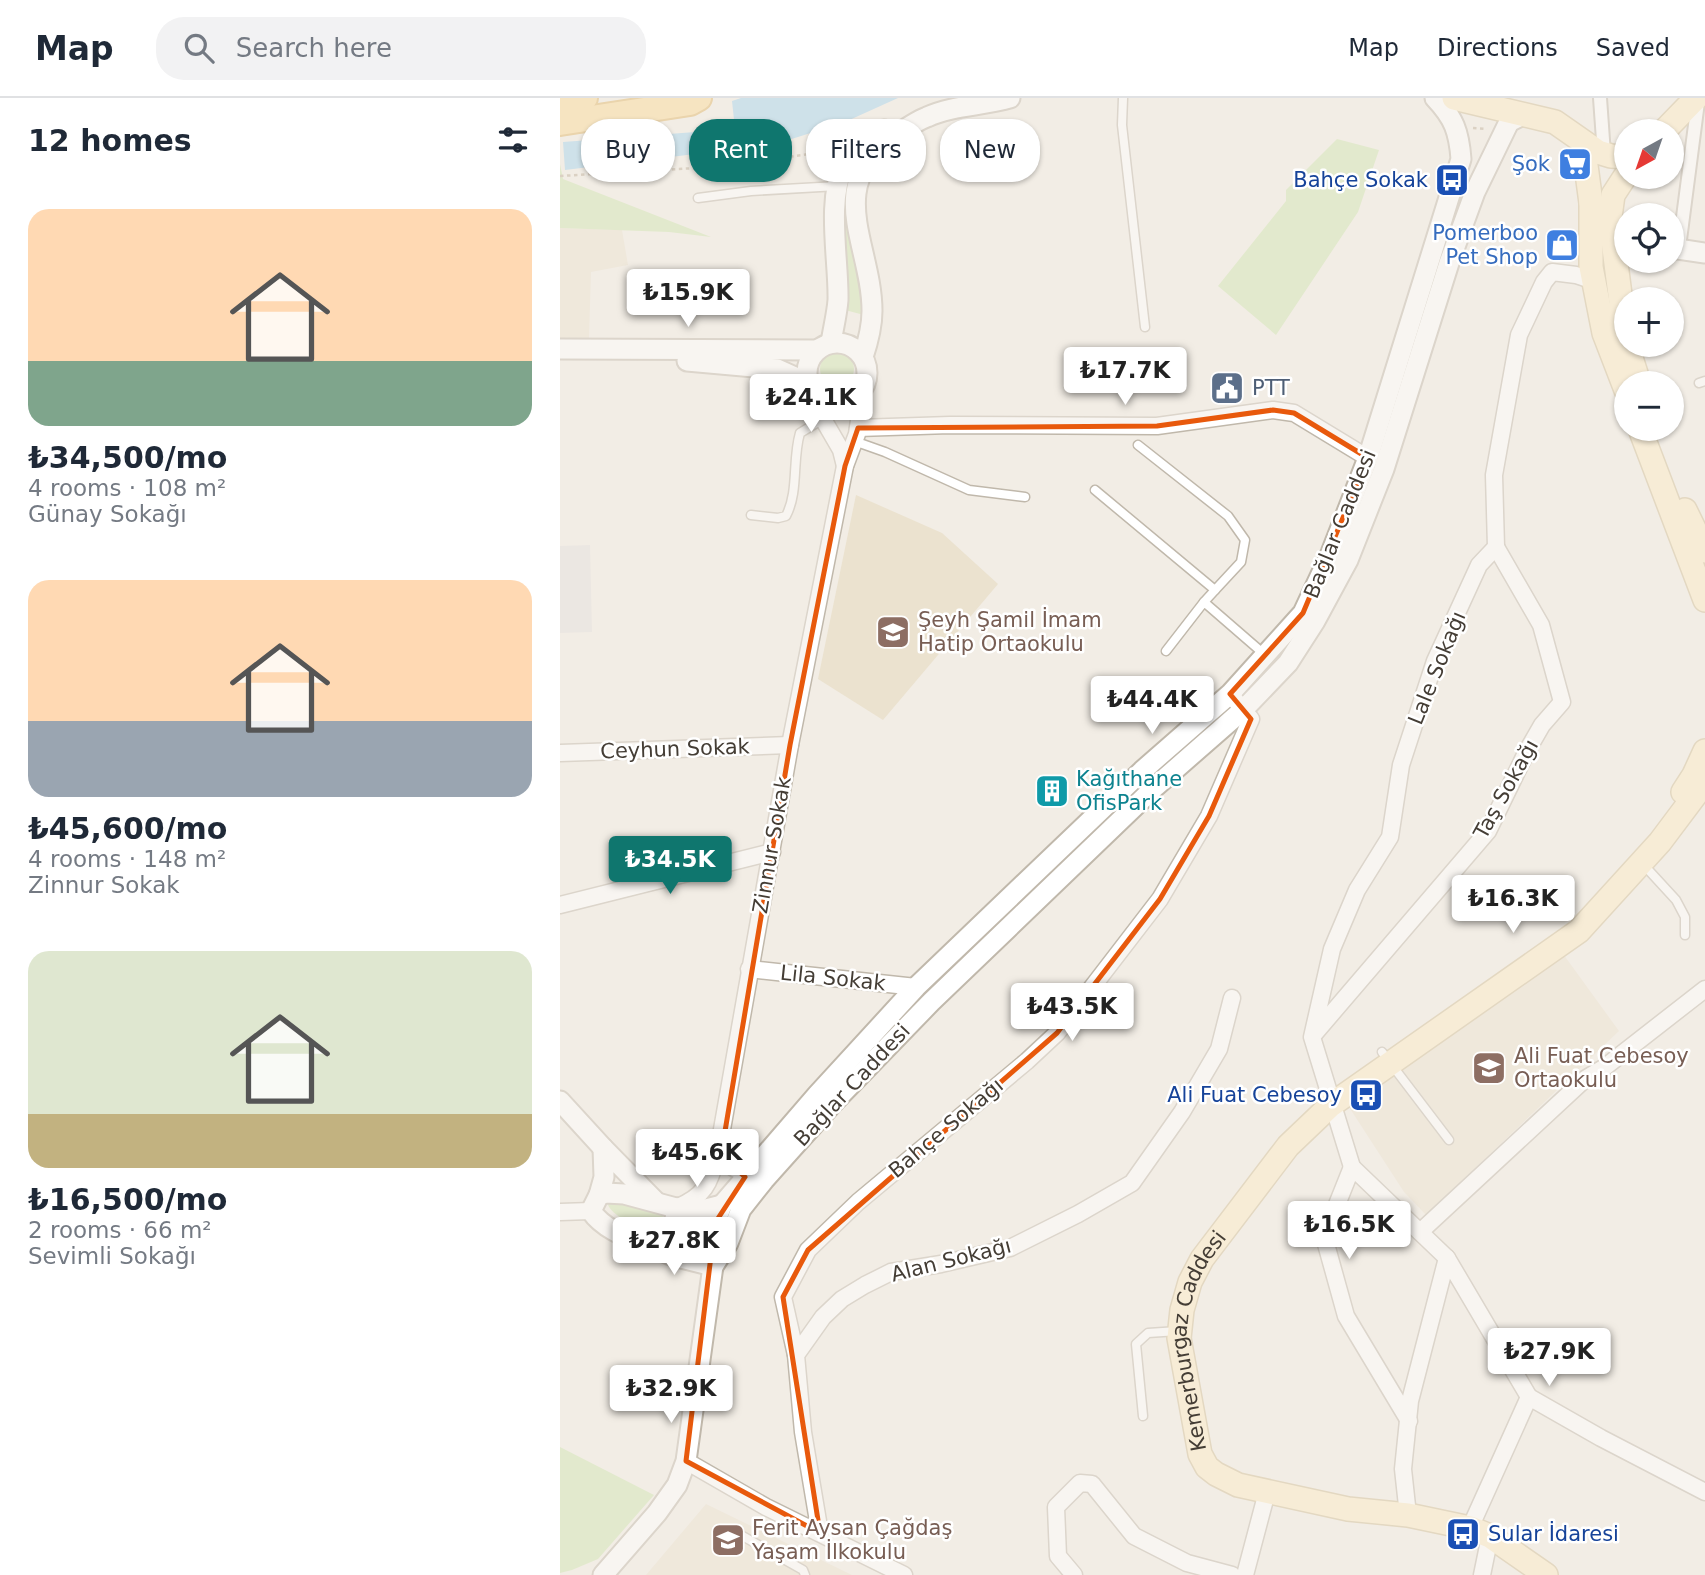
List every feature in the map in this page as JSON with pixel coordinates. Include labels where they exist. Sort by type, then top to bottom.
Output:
[{"type":"main road","points":[[560,102],[585,98]]},
{"type":"main road","points":[[560,123],[690,103],[699,98]]},
{"type":"main road","points":[[1454,98],[1555,122],[1583,143],[1614,155]]},
{"type":"main road","points":[[1678,119],[1698,101]]},
{"type":"main road","points":[[1583,143],[1614,228],[1591,267],[1604,333],[1619,371]]},
{"type":"main road","points":[[1645,441],[1705,600]]},
{"type":"main road","points":[[1660,441],[1685,509],[1705,551]]},
{"type":"main road","name":"Kemerburgaz Caddesi","points":[[1546,1575],[1480,1532],[1408,1515],[1348,1508],[1267,1492],[1238,1485],[1216,1474],[1203,1460],[1179,1338],[1185,1300],[1190,1282],[1202,1259],[1287,1146],[1387,1058],[1586,907],[1670,810],[1695,775],[1705,751]]},
{"type":"main road","name":"Kemerburgaz Caddesi","points":[[1387,1058],[1578,931],[1660,842],[1705,782]]},
{"type":"street","points":[[845,466],[841,450],[823,419],[807,373],[808,363],[824,346],[838,301],[835,233],[838,186],[845,163],[856,148],[904,118],[951,98]]},
{"type":"street","points":[[863,358],[871,332],[872,309],[853,204],[860,171],[875,150],[928,116],[963,106],[1010,98]]},
{"type":"street","name":"Bağlar Caddesi","points":[[713,1266],[715,1223],[722,1205],[916,987],[1142,771],[1230,694],[1303,613],[1331,553],[1368,458],[1461,159],[1459,134],[1435,98]]},
{"type":"street","points":[[1600,98],[1614,151]]},
{"type":"street","points":[[1681,203],[1698,101]]},
{"type":"street","name":"Bağlar Caddesi","points":[[713,1266],[728,1243],[741,1209],[832,1104],[941,992],[1156,786],[1244,709],[1288,663],[1315,621],[1348,560],[1384,469],[1449,263],[1471,204],[1504,130],[1509,122],[1523,115]]},
{"type":"street","points":[[1684,243],[1705,244]]},
{"type":"street","points":[[1684,246],[1705,253]]},
{"type":"street","points":[[1496,547],[1494,475],[1519,335],[1544,282],[1552,272],[1594,281]]},
{"type":"street","points":[[560,349],[846,344],[853,347],[867,367],[864,387],[858,395],[840,403],[821,398],[811,387],[777,369],[653,358],[560,358]]},
{"type":"street","name":"Zinnur Sokak","points":[[676,1209],[695,1200],[706,1189],[720,1139],[790,745],[845,466],[856,435],[864,387]]},
{"type":"street","points":[[856,435],[950,425],[1157,426],[1273,410],[1294,413],[1368,458]]},
{"type":"street","name":"Lale Sokağı","points":[[1352,1167],[1312,1037],[1332,949],[1357,890],[1390,837],[1401,765],[1436,661],[1479,565],[1496,547]]},
{"type":"street","name":"Taş Sokağı","points":[[1312,1037],[1488,831],[1527,751],[1542,725],[1562,702],[1541,625],[1496,547]]},
{"type":"street","points":[[1230,694],[1244,709]]},
{"type":"street","name":"Bahçe Sokağı","points":[[796,1355],[783,1297],[808,1250],[858,1202],[1057,1033],[1160,899],[1209,816],[1251,719],[1244,709]]},
{"type":"street","name":"Ceyhun Sokak","points":[[560,753],[790,745]]},
{"type":"street","points":[[560,905],[772,852]]},
{"type":"street","name":"Lila Sokak","points":[[749,969],[916,987]]},
{"type":"street","points":[[1420,1233],[1585,1079],[1605,1067],[1705,989]]},
{"type":"street","name":"Alan Sokağı","points":[[796,1355],[823,1317],[842,1299],[864,1285],[891,1272],[1010,1248],[1132,1184],[1182,1112],[1219,1049],[1232,998]]},
{"type":"street","points":[[560,1101],[657,1202]]},
{"type":"street","points":[[720,1139],[721,1155],[728,1164],[743,1172],[752,1169]]},
{"type":"street","points":[[603,1148],[606,1162],[595,1203],[597,1220],[673,1256],[713,1266],[686,1461],[677,1485],[612,1573]]},
{"type":"street","points":[[1409,1421],[1346,1316],[1326,1244],[1335,1207],[1352,1167],[1447,1258],[1529,1397],[1705,1492]]},
{"type":"street","points":[[560,1212],[624,1194],[676,1209],[706,1209],[722,1205]]},
{"type":"street","points":[[649,1246],[668,1236],[673,1227],[676,1209]]},
{"type":"street","points":[[1408,1515],[1403,1469],[1410,1401],[1447,1258]]},
{"type":"street","points":[[796,1355],[803,1432],[820,1533]]},
{"type":"street","points":[[1482,1575],[1480,1532],[1529,1397]]},
{"type":"street","points":[[686,1461],[766,1507],[904,1575]]},
{"type":"street","points":[[1074,1575],[1058,1556],[1056,1507],[1080,1483],[1092,1484],[1134,1536],[1187,1563],[1232,1575]]},
{"type":"street","points":[[1245,1575],[1267,1492]]},
{"type":"lane","points":[[1123,98],[1122,125],[1146,327]]},
{"type":"lane","points":[[698,198],[751,191],[838,186]]},
{"type":"lane","points":[[751,515],[778,518],[786,516],[792,505],[796,446],[800,433],[823,419]]},
{"type":"lane","points":[[856,435],[885,452],[969,490],[1025,497]]},
{"type":"lane","points":[[1138,445],[1227,516],[1245,540],[1241,562],[1166,651]]},
{"type":"lane","points":[[1095,490],[1215,590]]},
{"type":"lane","points":[[1204,603],[1266,655]]},
{"type":"lane","points":[[1642,863],[1676,900],[1685,917],[1685,935]]},
{"type":"lane","points":[[1387,1058],[1449,1140]]},
{"type":"lane","points":[[1143,1416],[1136,1344],[1148,1333],[1180,1331]]},
{"type":"lane","points":[[739,1534],[803,1570],[805,1575]]},
{"type":"path","points":[[1455,126],[1504,130]]},
{"type":"path","points":[[560,176],[713,167],[806,155]]},
{"type":"highlighted area","points":[[1273,410],[1294,413],[1368,458],[1303,613],[1230,694],[1251,719],[1209,816],[1160,899],[1057,1033],[808,1250],[783,1297],[820,1533],[686,1461],[715,1223],[745,1177],[721,1155],[790,745],[845,466],[858,428],[1157,426]]},
{"type":"shaded area","points":[[560,228],[622,230],[628,265],[591,272],[589,339],[560,339]]},
{"type":"shaded area","name":"Şeyh Şamil İmam Hatip Ortaokulu","points":[[856,495],[942,533],[998,584],[883,720],[818,679]]},
{"type":"shaded area","points":[[590,545],[592,632],[560,633],[560,546]]},
{"type":"shaded area","name":"Ali Fuat Cebesoy Ortaokulu","points":[[1561,951],[1619,1031],[1426,1215],[1404,1192],[1347,1104]]},
{"type":"shaded area","name":"Ferit Aysan Çağdaş Yaşam İlkokulu","points":[[706,1504],[852,1575],[646,1575]]},
{"type":"green space","points":[[1337,139],[1379,150],[1358,212],[1276,335],[1218,286],[1286,201],[1286,190]]},
{"type":"green space","points":[[560,164],[563,179],[711,237],[669,232],[560,228]]},
{"type":"green space","points":[[846,206],[864,315],[845,310]]},
{"type":"green space","points":[[837,352],[849,357],[854,369],[849,381],[837,386],[825,381],[820,369],[825,357]]},
{"type":"green space","points":[[613,1199],[655,1210],[663,1216],[658,1228],[644,1227],[623,1219],[608,1205]]},
{"type":"green space","points":[[560,1447],[654,1495],[598,1559],[560,1573]]},
{"type":"water","points":[[741,98],[898,98],[852,119],[806,119],[806,134],[792,139],[792,119],[734,119],[732,101]]},
{"type":"water","points":[[689,132],[689,155],[675,156],[675,134]]},
{"type":"water","points":[[581,141],[581,168],[565,170],[563,142]]},
{"type":"place","name":"Şok","points":[[1575,164]]},
{"type":"place","name":"Bahçe Sokak","points":[[1452,180]]},
{"type":"place","name":"Pomerboo Pet Shop","points":[[1562,245]]},
{"type":"place","name":"PTT","points":[[1227,388]]},
{"type":"place","name":"Şeyh Şamil İmam Hatip Ortaokulu","points":[[893,632]]},
{"type":"place","name":"Kağıthane OfisPark","points":[[1052,791]]},
{"type":"place","name":"Ali Fuat Cebesoy Ortaokulu","points":[[1489,1068]]},
{"type":"place","name":"Ali Fuat Cebesoy","points":[[1366,1095]]},
{"type":"place","name":"Sular İdaresi","points":[[1463,1534]]},
{"type":"place","name":"Ferit Aysan Çağdaş Yaşam İlkokulu","points":[[728,1540]]}]
